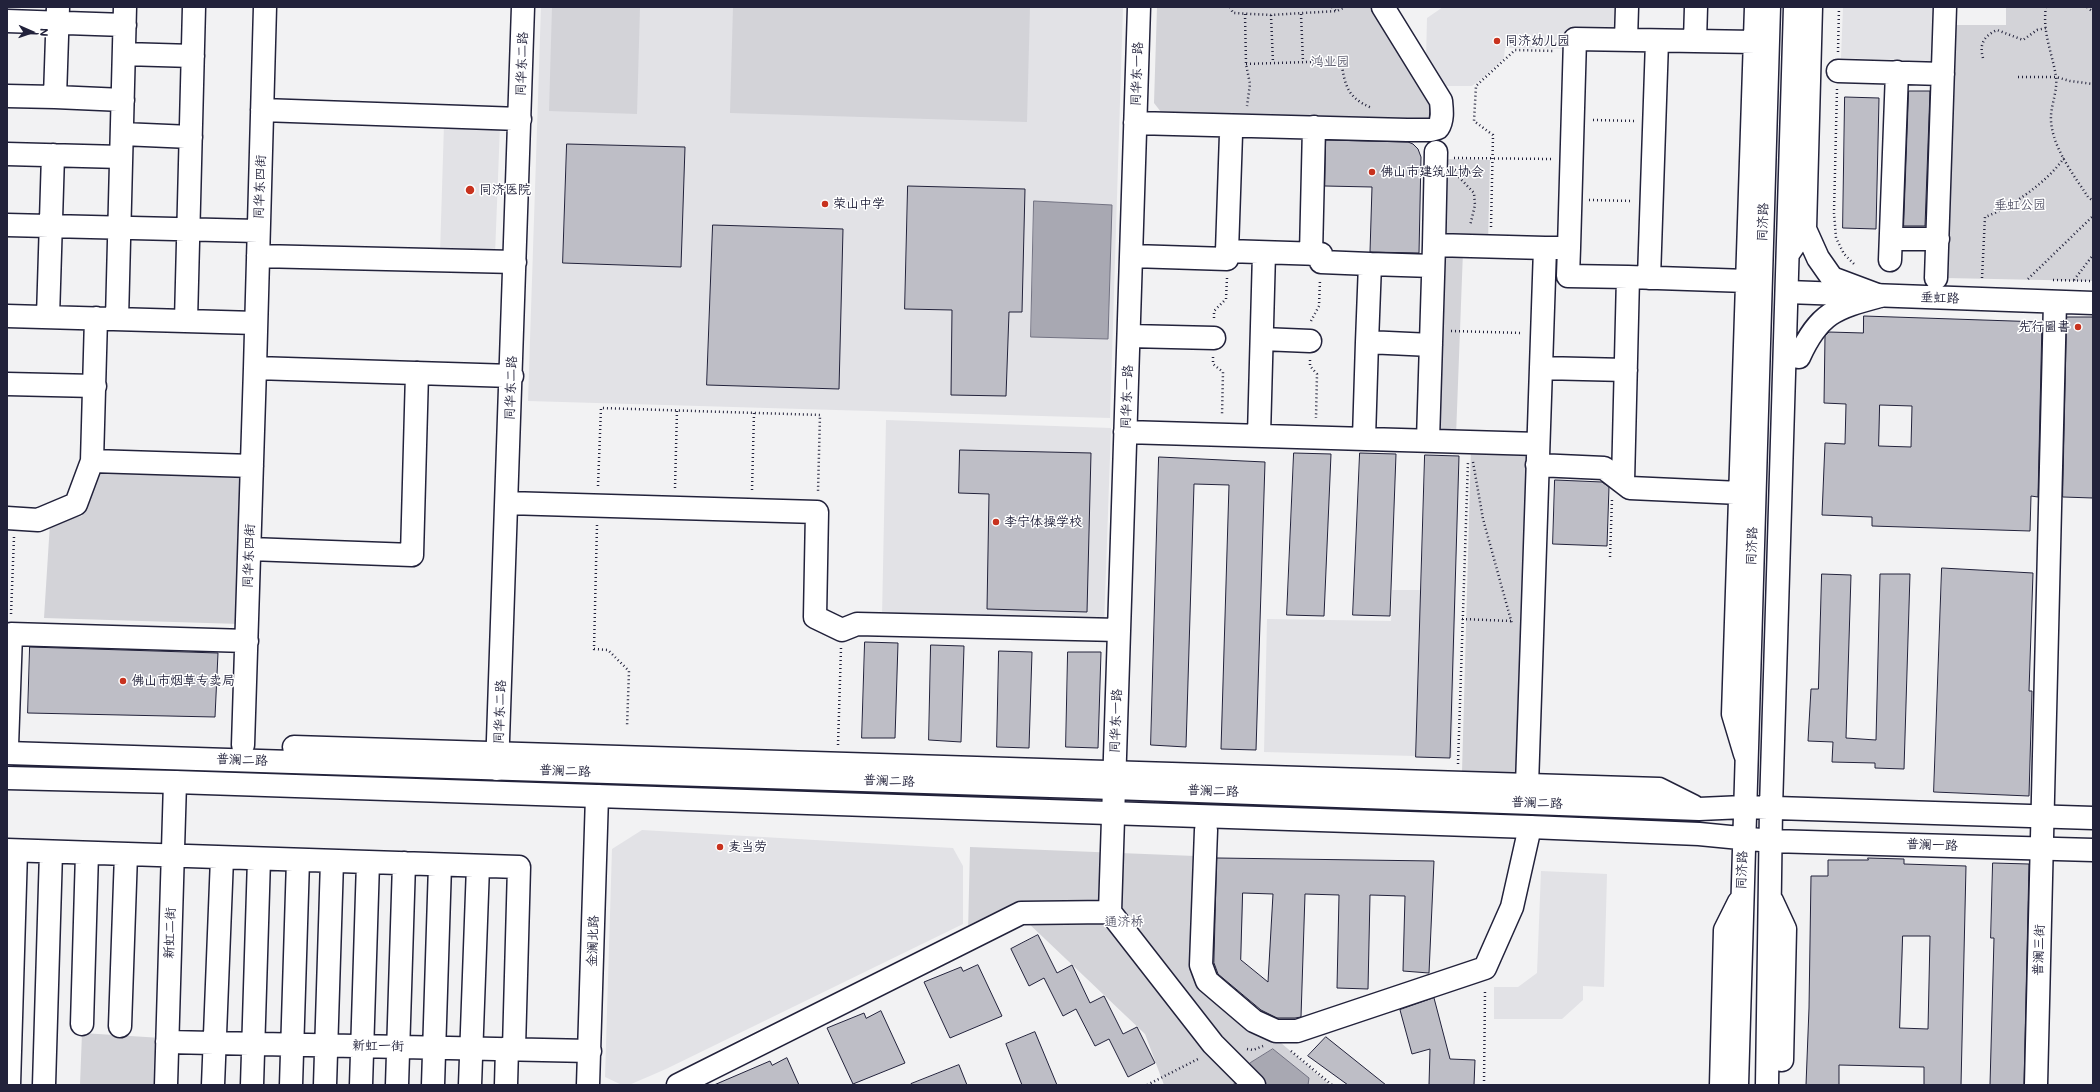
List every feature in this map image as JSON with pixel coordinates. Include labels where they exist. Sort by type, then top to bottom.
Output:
[{"type":"street","points":[[55,97],[58,7]]},
{"type":"street","points":[[186,321],[194,7]]},
{"type":"street","name":"同华东四街","points":[[243,745],[265,7]]},
{"type":"street","name":"同华东二路","points":[[498,761],[512,376],[523,7]]},
{"type":"street","name":"同华东一路","points":[[1110,912],[1139,7]]},
{"type":"street","points":[[1135,123],[1431,130],[1438,128],[1441,123],[1441,101],[1383,7]]},
{"type":"street","points":[[1626,40],[1627,7]]},
{"type":"street","points":[[1695,41],[1696,7]]},
{"type":"street","points":[[1746,756],[1734,714],[1740,493],[1752,344],[1747,281],[1756,7]]},
{"type":"street","name":"同济路","points":[[1737,1085],[1746,756],[1752,344],[1762,253],[1769,7]]},
{"type":"street","name":"同济路","points":[[1766,1085],[1773,757],[1795,7]]},
{"type":"street","points":[[1811,7],[1805,229],[1818,258],[1832,278],[1880,296]]},
{"type":"street","points":[[1936,278],[1945,7]]},
{"type":"street","points":[[7,21],[125,16],[122,157],[107,319],[95,386],[92,461],[76,504],[38,520],[10,518]]},
{"type":"street","points":[[1568,276],[1575,39],[1756,42]]},
{"type":"street","points":[[1618,478],[1626,370],[1638,278],[1651,201],[1657,41]]},
{"type":"street","points":[[124,54],[192,56]]},
{"type":"street","points":[[1838,71],[1943,74]]},
{"type":"street","points":[[1890,260],[1897,72]]},
{"type":"street","points":[[7,96],[123,100]]},
{"type":"street","points":[[262,110],[520,118]]},
{"type":"street","points":[[1311,254],[1314,127]]},
{"type":"street","points":[[122,134],[191,137]]},
{"type":"street","points":[[1132,256],[1227,259],[1231,134]]},
{"type":"street","points":[[7,154],[122,157]]},
{"type":"street","points":[[48,317],[53,155]]},
{"type":"street","points":[[1428,440],[1439,156]]},
{"type":"street","points":[[7,225],[258,231]]},
{"type":"street","points":[[1788,254],[1805,229]]},
{"type":"street","points":[[1748,234],[1762,253]]},
{"type":"street","points":[[1891,239],[1938,239]]},
{"type":"street","points":[[1227,251],[1321,254],[1321,262],[1370,264],[1434,255],[1480,246],[1569,248]]},
{"type":"street","points":[[1527,785],[1545,248]]},
{"type":"street","points":[[1259,435],[1264,253]]},
{"type":"street","points":[[258,256],[515,262]]},
{"type":"street","points":[[1364,438],[1370,264]]},
{"type":"street","points":[[1544,275],[1747,281]]},
{"type":"street","name":"垂虹路","points":[[1787,292],[2093,303]]},
{"type":"street","points":[[1773,757],[1788,715],[1799,357],[1808,336],[1830,312],[1880,296]]},
{"type":"street","name":"普澜三街","points":[[2036,1085],[2055,302]]},
{"type":"street","points":[[7,316],[256,323]]},
{"type":"street","points":[[1786,332],[1799,357]]},
{"type":"street","points":[[1129,336],[1214,338]]},
{"type":"street","points":[[1367,342],[1431,337]]},
{"type":"street","points":[[1262,339],[1310,341]]},
{"type":"street","points":[[255,368],[512,376]]},
{"type":"street","points":[[1541,368],[1626,370]]},
{"type":"street","points":[[250,548],[412,555],[417,373]]},
{"type":"street","points":[[7,384],[95,386]]},
{"type":"street","points":[[1125,432],[1538,444]]},
{"type":"street","points":[[92,461],[252,466]]},
{"type":"street","points":[[1537,465],[1604,468],[1630,488],[1740,493]]},
{"type":"street","points":[[507,503],[817,512],[815,617],[842,630],[857,624],[1119,630]]},
{"type":"street","points":[[7,746],[11,634],[247,641]]},
{"type":"street","points":[[7,753],[33,739],[243,745],[498,761],[837,763],[1114,780],[1457,783],[1658,789],[1699,809]]},
{"type":"street","name":"普澜二路","points":[[7,753],[498,761],[1114,780],[1699,809],[1744,807],[1772,808]]},
{"type":"street","name":"普澜二路","points":[[7,778],[174,788],[1529,834],[1698,834],[1771,841]]},
{"type":"street","points":[[7,790],[174,788]]},
{"type":"street","name":"新虹二街","points":[[166,1085],[174,788]]},
{"type":"street","name":"金澜北路","points":[[588,1085],[597,802]]},
{"type":"street","points":[[1772,808],[2093,818]]},
{"type":"street","points":[[1112,819],[1206,830],[1529,834],[1512,907],[1485,968],[1297,1031],[1276,1031],[1254,1021],[1207,981],[1201,965],[1206,830]]},
{"type":"street","name":"普澜一路","points":[[1771,841],[2093,850]]},
{"type":"street","points":[[9,1085],[11,850],[519,867],[510,1048],[506,1085]]},
{"type":"street","points":[[44,1085],[51,852]]},
{"type":"street","points":[[82,1024],[87,853]]},
{"type":"street","points":[[120,1026],[126,854]]},
{"type":"street","points":[[213,1085],[222,858]]},
{"type":"street","points":[[252,1085],[259,858]]},
{"type":"street","points":[[291,1085],[298,860]]},
{"type":"street","points":[[325,1085],[332,861]]},
{"type":"street","points":[[361,1085],[368,862]]},
{"type":"street","points":[[397,1085],[404,863]]},
{"type":"street","points":[[433,1085],[440,865]]},
{"type":"street","points":[[470,1085],[478,866]]},
{"type":"street","points":[[1721,1085],[1725,930],[1742,897]]},
{"type":"street","points":[[1770,897],[1786,929],[1782,1085]]},
{"type":"street","points":[[678,1085],[1021,913],[1110,912],[1215,1046],[1254,1085]]},
{"type":"street","name":"新虹一街","points":[[167,1042],[510,1048],[590,1051]]},
{"type":"path","points":[[1230,7],[1233,13],[1271,15],[1337,11],[1345,7]]},
{"type":"path","points":[[1332,7],[1337,11]]},
{"type":"path","points":[[2046,7],[2044,18],[2057,87],[2051,120],[2053,134],[2064,158],[2088,197],[2093,201]]},
{"type":"path","points":[[2087,7],[2093,12]]},
{"type":"path","points":[[1245,14],[1246,64],[1250,84],[1247,107]]},
{"type":"path","points":[[1300,14],[1303,62]]},
{"type":"path","points":[[1271,15],[1273,63]]},
{"type":"path","points":[[1983,58],[1981,49],[1984,38],[1990,33],[1998,30],[2023,40],[2037,30],[2046,28]]},
{"type":"path","points":[[1480,246],[1492,158],[1493,135],[1474,121],[1476,86],[1515,50],[1575,51]]},
{"type":"path","points":[[1246,64],[1341,61],[1346,86],[1355,99],[1378,111]]},
{"type":"path","points":[[2018,77],[2056,77],[2070,81],[2093,84]]},
{"type":"path","points":[[1573,120],[1654,122]]},
{"type":"path","points":[[1439,156],[1571,160]]},
{"type":"path","points":[[1439,156],[1458,178],[1474,193],[1475,205],[1469,228],[1480,246]]},
{"type":"path","points":[[1982,278],[1985,217],[2004,210],[2057,168],[2064,158]]},
{"type":"path","points":[[1570,200],[1651,201]]},
{"type":"path","points":[[2028,279],[2093,216]]},
{"type":"path","points":[[2074,280],[2093,255]]},
{"type":"path","points":[[1431,337],[1542,334]]},
{"type":"path","points":[[627,728],[629,671],[608,650],[594,649],[601,408],[820,415],[817,512]]},
{"type":"path","points":[[674,508],[677,410]]},
{"type":"path","points":[[752,510],[754,413]]},
{"type":"path","points":[[1457,783],[1462,619],[1471,441]]},
{"type":"path","points":[[1471,441],[1473,463],[1483,519],[1513,628]]},
{"type":"path","points":[[1610,557],[1618,478]]},
{"type":"path","points":[[10,518],[11,634]]},
{"type":"path","points":[[1462,619],[1511,621]]},
{"type":"path","points":[[837,763],[842,630]]},
{"type":"path","points":[[1484,1085],[1485,968]]},
{"type":"path","points":[[1147,1085],[1215,1046],[1253,1050],[1265,1045]]},
{"type":"path","points":[[1288,1049],[1332,1085]]},
{"type":"shaded area","name":"荣山中学","points":[[541,7],[1123,7],[1110,418],[528,401]]},
{"type":"shaded area","name":"同济幼儿园","points":[[1443,7],[1622,7],[1621,35],[1568,49],[1505,48],[1504,58],[1472,86],[1444,86],[1426,60],[1427,18]]},
{"type":"shaded area","points":[[1843,7],[1935,7],[1933,61],[1841,58]]},
{"type":"shaded area","name":"同济医院","points":[[444,124],[500,126],[495,255],[440,254]]},
{"type":"shaded area","points":[[1034,201],[1112,205],[1108,339],[1031,337]]},
{"type":"shaded area","name":"李宁体操学校","points":[[886,420],[1111,428],[1104,626],[882,617]]},
{"type":"shaded area","points":[[1392,590],[1456,590],[1452,757],[1264,752],[1267,619],[1391,621]]},
{"type":"shaded area","points":[[642,830],[953,848],[963,866],[963,924],[666,1069],[629,1085],[622,1085],[605,1077],[612,849]]},
{"type":"shaded area","points":[[1541,871],[1607,874],[1604,987],[1583,986],[1583,1000],[1562,1019],[1494,1019],[1494,987],[1518,987],[1537,973]]},
{"type":"shaded area","points":[[1273,1049],[1309,1078],[1308,1085],[1233,1085],[1250,1063]]},
{"type":"green space","points":[[552,7],[640,7],[637,114],[549,111]]},
{"type":"green space","points":[[733,7],[1030,7],[1027,122],[730,113]]},
{"type":"green space","name":"鸿业园","points":[[1157,7],[1376,7],[1419,74],[1434,113],[1428,119],[1161,112],[1154,103]]},
{"type":"green space","name":"垂虹公园","points":[[2006,7],[2093,7],[2093,281],[1945,278],[1953,25],[2006,25]]},
{"type":"green space","points":[[1438,159],[1490,160],[1488,243],[1436,242]]},
{"type":"green space","points":[[1438,250],[1463,251],[1456,436],[1431,435]]},
{"type":"green space","points":[[1471,447],[1531,449],[1521,773],[1462,772]]},
{"type":"green space","points":[[100,469],[242,475],[240,624],[44,618],[50,523],[82,516]]},
{"type":"green space","name":"通济桥","points":[[970,847],[1195,856],[1189,964],[1330,1085],[1164,1085],[1145,1034],[1025,920],[968,933]]},
{"type":"green space","points":[[82,1033],[162,1038],[160,1085],[80,1085]]},
{"type":"building","points":[[1909,91],[1930,91],[1925,226],[1904,226]]},
{"type":"building","points":[[1845,97],[1879,98],[1876,229],[1843,228]]},
{"type":"building","points":[[1326,140],[1408,142],[1413,144],[1418,149],[1421,157],[1419,253],[1370,252],[1372,187],[1325,186]]},
{"type":"building","points":[[567,144],[685,147],[681,267],[563,263]]},
{"type":"building","points":[[908,186],[1025,189],[1022,312],[1009,312],[1006,396],[951,395],[952,310],[905,309]]},
{"type":"building","points":[[713,225],[843,229],[839,389],[707,385]]},
{"type":"building","points":[[1864,316],[2042,322],[2038,497],[2031,496],[2030,531],[1872,526],[1872,517],[1822,515],[1825,443],[1845,444],[1846,404],[1824,403],[1825,336],[1829,332],[1863,333]],"holes":[[[1880,405],[1912,406],[1911,447],[1879,446]]]},
{"type":"building","points":[[2067,317],[2093,317],[2093,498],[2063,497]]},
{"type":"building","points":[[960,450],[1091,453],[1087,612],[987,609],[989,494],[959,493]]},
{"type":"building","points":[[1294,453],[1331,454],[1324,616],[1287,615]]},
{"type":"building","points":[[1360,453],[1396,454],[1390,616],[1353,615]]},
{"type":"building","points":[[1425,455],[1459,456],[1450,758],[1416,757]]},
{"type":"building","points":[[1159,457],[1265,462],[1256,750],[1221,749],[1229,485],[1194,484],[1186,747],[1151,745]]},
{"type":"building","points":[[1555,480],[1602,482],[1609,487],[1607,546],[1553,544]]},
{"type":"building","points":[[1942,568],[2033,573],[2029,691],[2032,691],[2029,796],[1934,792]]},
{"type":"building","points":[[1822,574],[1851,575],[1846,738],[1876,740],[1880,574],[1910,574],[1904,769],[1875,768],[1875,763],[1832,762],[1833,742],[1808,741],[1811,689],[1818,689]]},
{"type":"building","points":[[865,642],[898,643],[895,738],[862,738]]},
{"type":"building","points":[[931,645],[964,646],[961,742],[929,740]]},
{"type":"building","name":"佛山市烟草专卖局","points":[[30,647],[218,653],[215,717],[28,713]]},
{"type":"building","points":[[999,651],[1032,652],[1029,748],[997,747]]},
{"type":"building","points":[[1068,652],[1101,652],[1098,748],[1066,747]]},
{"type":"building","points":[[1217,858],[1434,861],[1429,973],[1403,971],[1405,896],[1370,895],[1368,989],[1337,988],[1339,895],[1305,894],[1301,1017],[1277,1018],[1261,1010],[1218,974],[1214,963]],"holes":[[[1243,893],[1273,894],[1268,982],[1241,960]]]},
{"type":"building","points":[[1868,858],[1904,859],[1904,864],[1966,866],[1961,1085],[1924,1085],[1924,1067],[1839,1065],[1839,1085],[1806,1085],[1811,876],[1828,876],[1828,860],[1868,860]],"holes":[[[1903,936],[1930,936],[1928,1029],[1900,1028]]]},
{"type":"building","points":[[1993,863],[2029,864],[2024,1085],[1990,1085],[1994,938],[1991,938]]},
{"type":"building","points":[[1038,935],[1057,973],[1072,965],[1090,1003],[1104,996],[1123,1034],[1137,1027],[1155,1063],[1128,1077],[1109,1039],[1095,1046],[1076,1009],[1063,1016],[1044,978],[1029,986],[1011,949]]},
{"type":"building","points":[[978,965],[1002,1016],[950,1038],[924,982],[961,967],[963,971]]},
{"type":"building","points":[[1434,998],[1450,1059],[1475,1060],[1474,1085],[1429,1085],[1430,1049],[1412,1054],[1400,1010]]},
{"type":"building","points":[[881,1011],[905,1063],[853,1084],[827,1028],[864,1013],[866,1018]]},
{"type":"building","points":[[1035,1032],[1057,1085],[1022,1085],[1006,1044]]},
{"type":"building","points":[[1326,1037],[1386,1085],[1348,1085],[1308,1056]]},
{"type":"building","points":[[787,1058],[799,1085],[714,1085],[770,1061],[772,1065]]},
{"type":"building","points":[[959,1065],[967,1085],[911,1085],[911,1084]]},
{"type":"place","name":"同济幼儿园","points":[[1497,41]]},
{"type":"place","name":"佛山市建筑业协会","points":[[1372,172]]},
{"type":"place","name":"同济医院","points":[[470,190]]},
{"type":"place","name":"荣山中学","points":[[825,204]]},
{"type":"place","name":"先行圖書","points":[[2078,327]]},
{"type":"place","name":"李宁体操学校","points":[[996,522]]},
{"type":"place","name":"佛山市烟草专卖局","points":[[123,681]]},
{"type":"place","name":"麦当劳","points":[[720,847]]}]
